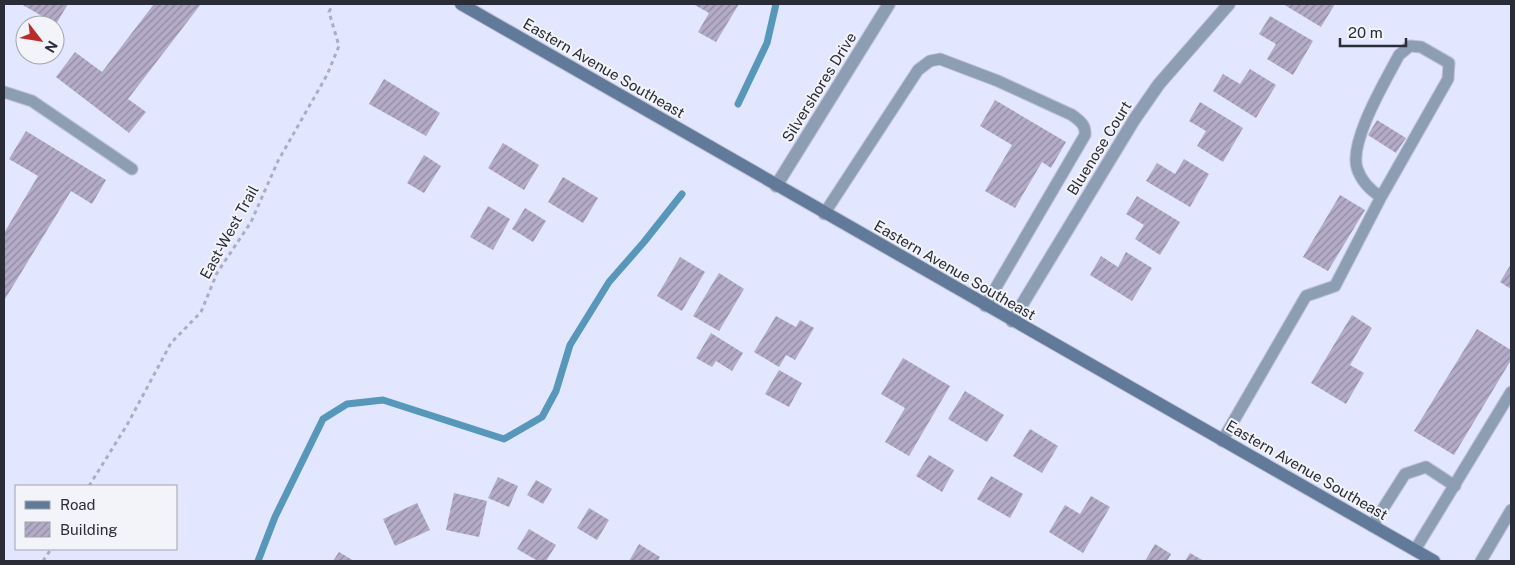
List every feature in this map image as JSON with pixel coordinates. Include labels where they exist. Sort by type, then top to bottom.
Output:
[{"type":"street","name":"Eastern Avenue Southeast","points":[[461,4],[824,214],[1434,561]]},
{"type":"street","name":"Silvershores Drive","points":[[776,186],[889,4]]},
{"type":"street","name":"Bluenose Court","points":[[1012,321],[1134,120],[1159,84],[1229,4]]},
{"type":"lane","points":[[1222,441],[1306,296],[1335,286],[1381,197],[1448,79],[1449,64],[1421,47],[1410,46],[1399,55],[1361,130],[1357,167],[1368,188],[1381,197]]},
{"type":"lane","points":[[824,214],[918,70],[930,61],[940,59],[998,81],[1072,115],[1082,122],[1086,129],[1085,136],[985,306]]},
{"type":"lane","points":[[4,92],[32,101],[132,169]]},
{"type":"lane","points":[[1415,550],[1511,392]]},
{"type":"lane","points":[[1372,526],[1405,474],[1426,467],[1455,486]]},
{"type":"lane","points":[[1481,561],[1511,510]]},
{"type":"path","name":"East-West Trail","points":[[91,485],[127,425],[171,343],[201,312],[217,273],[251,222],[278,161],[327,75],[339,46],[329,12],[333,4]]},
{"type":"path","points":[[44,561],[50,550]]},
{"type":"building","points":[[21,4],[68,4],[61,15],[40,15]]},
{"type":"building","points":[[154,4],[201,4],[128,99],[146,112],[129,133],[56,77],[75,52],[102,72]]},
{"type":"building","points":[[693,4],[739,4],[716,42],[698,32],[709,13]]},
{"type":"building","points":[[1283,4],[1335,4],[1321,27]]},
{"type":"building","points":[[1270,16],[1313,41],[1293,75],[1267,59],[1276,44],[1259,34]]},
{"type":"building","points":[[1250,69],[1276,85],[1256,118],[1213,91],[1223,74],[1240,84]]},
{"type":"building","points":[[384,79],[440,113],[426,136],[369,104]]},
{"type":"building","points":[[995,100],[1066,142],[1051,168],[1042,162],[1015,208],[985,191],[1012,145],[980,126]]},
{"type":"building","points":[[1200,102],[1243,128],[1223,162],[1197,146],[1206,131],[1189,121]]},
{"type":"building","points":[[1377,120],[1406,138],[1396,153],[1368,135]]},
{"type":"building","points":[[26,131],[106,180],[92,204],[71,191],[5,299],[4,233],[38,176],[9,159]]},
{"type":"building","points":[[503,143],[539,165],[524,190],[488,168]]},
{"type":"building","points":[[424,155],[441,166],[424,193],[407,183]]},
{"type":"building","points":[[1184,159],[1209,174],[1190,207],[1146,181],[1157,163],[1175,174]]},
{"type":"building","points":[[563,177],[598,198],[583,223],[548,202]]},
{"type":"building","points":[[1340,195],[1365,210],[1328,271],[1303,257]]},
{"type":"building","points":[[1137,196],[1180,222],[1160,255],[1135,239],[1144,225],[1126,214]]},
{"type":"building","points":[[488,206],[510,219],[493,250],[470,237]]},
{"type":"building","points":[[525,208],[546,221],[533,242],[512,229]]},
{"type":"building","points":[[1126,252],[1152,268],[1132,301],[1090,275],[1101,256],[1118,267]]},
{"type":"building","points":[[680,257],[705,272],[682,311],[657,296]]},
{"type":"building","points":[[1511,264],[1511,289],[1500,282]]},
{"type":"building","points":[[719,273],[744,289],[719,331],[693,316]]},
{"type":"building","points":[[1352,315],[1372,328],[1350,365],[1364,373],[1346,404],[1311,383]]},
{"type":"building","points":[[776,316],[796,327],[800,320],[814,328],[795,360],[786,355],[779,367],[754,352]]},
{"type":"building","points":[[1477,329],[1511,350],[1511,360],[1454,455],[1414,431]]},
{"type":"building","points":[[711,333],[743,353],[732,371],[716,361],[712,367],[696,358]]},
{"type":"building","points":[[903,358],[950,386],[909,456],[885,442],[905,408],[881,394]]},
{"type":"building","points":[[779,370],[802,383],[789,407],[765,394]]},
{"type":"building","points":[[965,391],[1004,415],[987,442],[948,419]]},
{"type":"building","points":[[1030,429],[1058,446],[1042,473],[1013,456]]},
{"type":"building","points":[[929,455],[954,470],[942,492],[916,476]]},
{"type":"building","points":[[991,476],[1023,494],[1010,518],[977,499]]},
{"type":"building","points":[[498,477],[518,486],[509,507],[488,498]]},
{"type":"building","points":[[536,480],[552,489],[543,504],[527,495]]},
{"type":"building","points":[[454,493],[487,501],[479,537],[446,530]]},
{"type":"building","points":[[1091,496],[1110,507],[1083,553],[1049,532],[1065,505],[1080,514]]},
{"type":"building","points":[[417,503],[430,530],[395,546],[383,519]]},
{"type":"building","points":[[589,508],[609,520],[597,540],[577,528]]},
{"type":"building","points":[[529,529],[556,545],[546,561],[538,561],[517,549]]},
{"type":"building","points":[[639,544],[660,557],[658,561],[629,561]]},
{"type":"building","points":[[1155,544],[1171,554],[1167,561],[1145,561]]},
{"type":"building","points":[[339,552],[354,561],[333,561]]},
{"type":"building","points":[[1190,553],[1204,561],[1185,561]]},
{"type":"waterway","points":[[738,104],[767,43],[776,4]]},
{"type":"waterway","points":[[258,561],[275,517],[323,419],[347,404],[383,400],[504,439],[542,417],[556,391],[570,345],[609,282],[682,194]]}]
